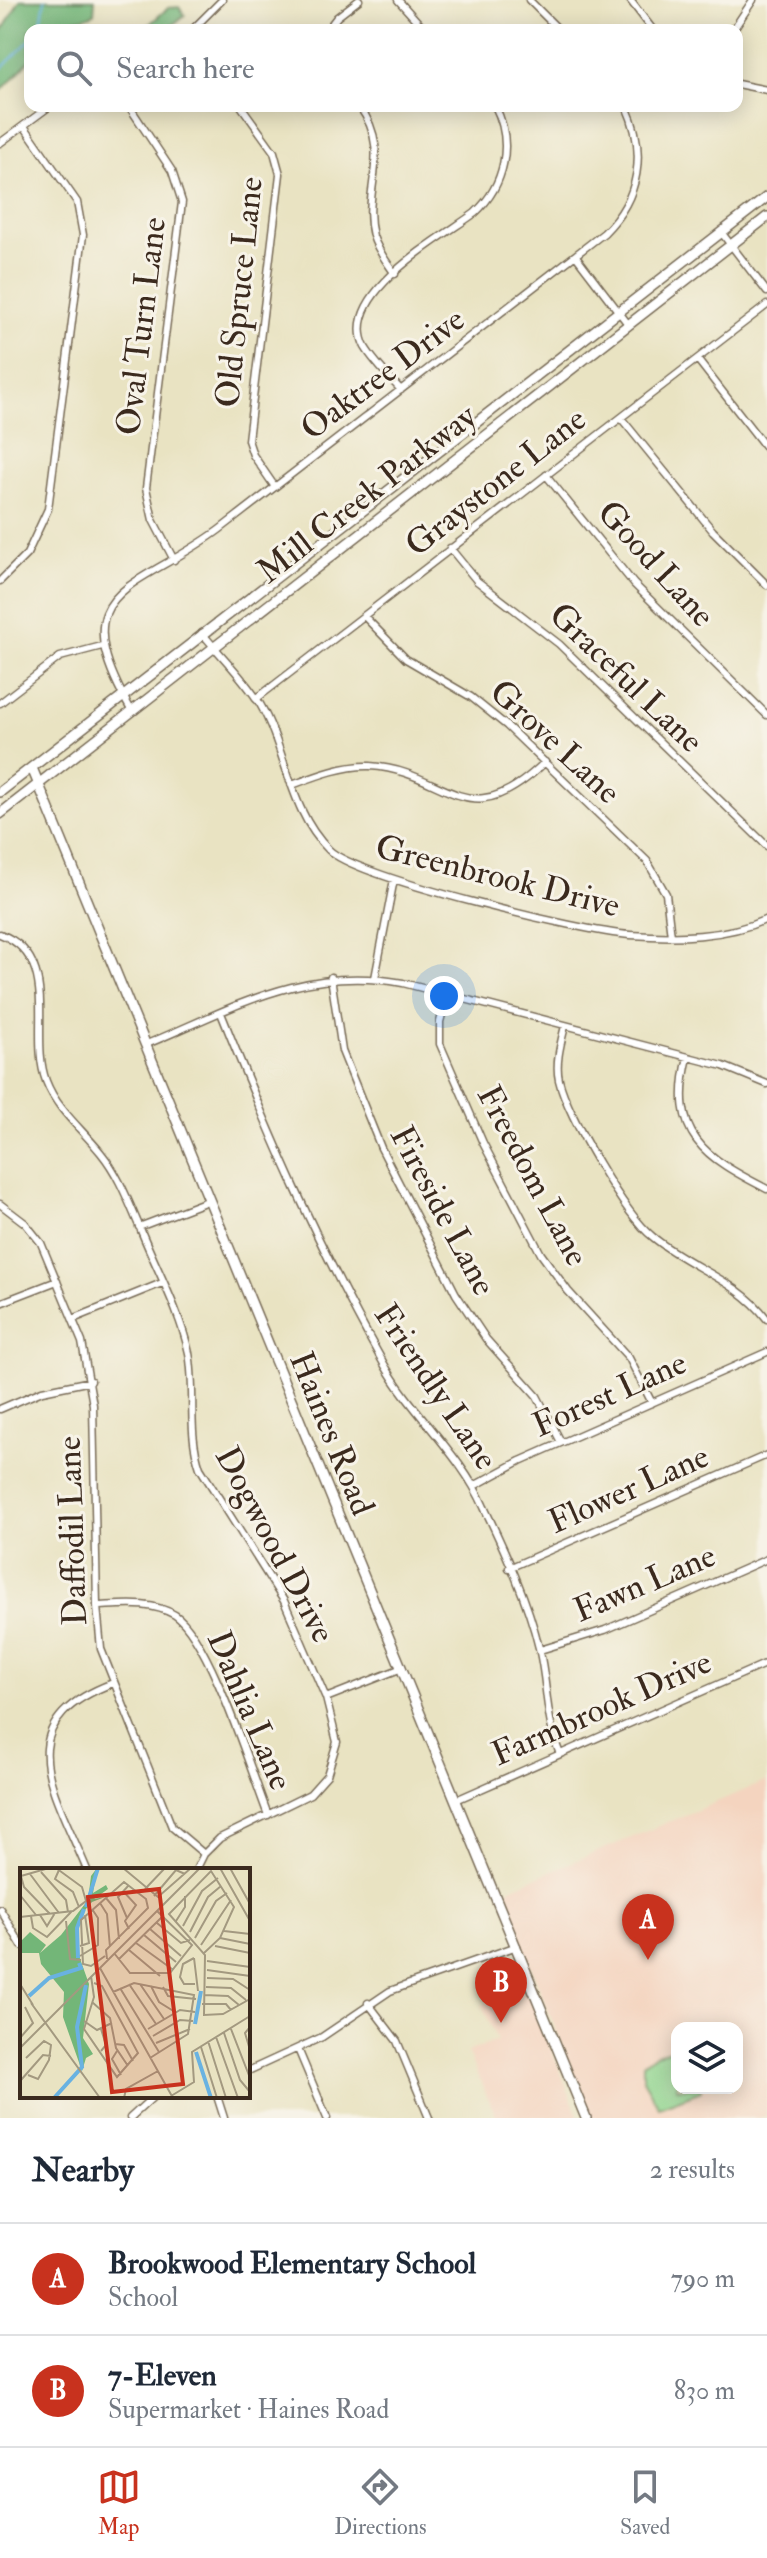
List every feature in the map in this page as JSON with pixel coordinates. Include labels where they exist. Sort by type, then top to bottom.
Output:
[{"type":"main road","name":"Mill Creek Parkway","points":[[0,792],[767,197]]},
{"type":"main road","name":"Mill Creek Parkway","points":[[0,814],[767,217]]},
{"type":"main road","name":"Haines Road","points":[[32,768],[586,2118]]},
{"type":"street","points":[[198,24],[222,0]]},
{"type":"street","points":[[332,24],[359,0]]},
{"type":"street","points":[[398,0],[420,24]]},
{"type":"street","points":[[529,0],[553,24]]},
{"type":"street","points":[[630,0],[648,24]]},
{"type":"street","points":[[737,24],[753,0]]},
{"type":"street","points":[[743,85],[767,90]]},
{"type":"street","points":[[0,143],[42,112]]},
{"type":"street","name":"Oval Turn Lane","points":[[133,112],[172,171],[182,202],[146,488],[153,520],[174,560]]},
{"type":"street","name":"Old Spruce Lane","points":[[245,112],[274,152],[280,174],[248,440],[253,455],[275,487]]},
{"type":"street","points":[[362,112],[371,127],[377,152],[372,234],[395,274]]},
{"type":"street","points":[[401,390],[366,348],[361,330],[363,310],[370,296],[475,213],[496,187],[503,168],[505,142],[497,112]]},
{"type":"street","name":"Oaktree Drive","points":[[102,646],[104,621],[115,597],[135,580],[174,560],[275,487],[613,225],[632,194],[638,170],[639,145],[628,112]]},
{"type":"street","points":[[0,581],[27,554],[48,509],[83,235],[77,202],[24,126]]},
{"type":"street","points":[[721,232],[767,292]]},
{"type":"street","points":[[576,256],[628,324]]},
{"type":"street","name":"Graystone Lane","points":[[256,699],[767,305]]},
{"type":"street","points":[[697,359],[767,449]]},
{"type":"street","points":[[621,418],[713,531],[767,585]]},
{"type":"street","name":"Good Lane","points":[[546,475],[642,593],[767,715]]},
{"type":"street","name":"Graceful Lane","points":[[450,548],[477,581],[559,644],[767,846]]},
{"type":"street","name":"Grove Lane","points":[[364,616],[396,650],[483,705],[656,872],[666,894],[671,936]]},
{"type":"street","name":"Greenbrook Drive","points":[[202,633],[256,699],[307,823],[329,850],[346,863],[394,879],[591,929],[671,936],[719,934],[767,919]]},
{"type":"street","points":[[0,703],[60,657],[102,646],[107,667],[131,710]]},
{"type":"street","points":[[292,785],[326,773],[372,766],[461,797],[482,799],[509,793],[545,762]]},
{"type":"street","points":[[375,978],[394,879]]},
{"type":"street","name":"Dogwood Drive","points":[[0,934],[26,954],[37,974],[41,1001],[38,1051],[50,1092],[112,1169],[139,1227],[188,1350],[194,1447],[200,1468],[276,1585],[326,1698],[337,1742],[327,1775],[303,1799],[226,1834],[204,1854],[197,1868]]},
{"type":"street","points":[[147,1044],[285,988],[331,977],[375,978],[737,1070],[767,1084]]},
{"type":"street","name":"Fireside Lane","points":[[331,977],[342,1051],[387,1162],[462,1304],[500,1357],[537,1396],[561,1442]]},
{"type":"street","name":"Freedom Lane","points":[[447,995],[440,1022],[440,1044],[483,1143],[541,1254],[568,1291],[629,1358],[652,1403]]},
{"type":"street","name":"Friendly Lane","points":[[221,1013],[261,1112],[344,1290],[385,1367],[474,1486],[540,1650],[547,1714],[560,1754]]},
{"type":"street","points":[[565,1026],[559,1055],[559,1083],[627,1211],[654,1238],[742,1292],[767,1319]]},
{"type":"street","points":[[688,1057],[681,1094],[685,1116],[699,1145],[722,1166],[767,1189]]},
{"type":"street","points":[[139,1227],[210,1200]]},
{"type":"street","name":"Daffodil Lane","points":[[0,1204],[35,1235],[73,1319],[91,1381],[101,1649],[172,1827],[204,1854]]},
{"type":"street","points":[[0,1303],[57,1281]]},
{"type":"street","points":[[73,1319],[162,1283]]},
{"type":"street","name":"Forest Lane","points":[[474,1486],[561,1442],[767,1352]]},
{"type":"street","points":[[0,1409],[58,1386],[91,1381]]},
{"type":"street","name":"Flower Lane","points":[[509,1568],[767,1455]]},
{"type":"street","name":"Fawn Lane","points":[[540,1650],[605,1630],[767,1559]]},
{"type":"street","name":"Dahlia Lane","points":[[97,1606],[160,1608],[173,1614],[191,1631],[215,1681],[268,1815]]},
{"type":"street","name":"Farmbrook Drive","points":[[456,1800],[767,1663]]},
{"type":"street","points":[[326,1698],[402,1668]]},
{"type":"street","points":[[86,1868],[50,1781],[47,1746],[54,1723],[65,1708],[89,1692],[113,1683]]},
{"type":"street","points":[[0,1909],[20,1943]]},
{"type":"street","points":[[250,2070],[336,2028],[368,2003],[402,1986],[517,1946]]},
{"type":"street","points":[[368,2003],[397,2041],[429,2118]]},
{"type":"street","points":[[298,2049],[327,2118]]},
{"type":"street","points":[[130,2118],[152,2098]]},
{"type":"street","points":[[218,2098],[224,2118]]},
{"type":"shaded area","points":[[767,1781],[767,2115],[759,2118],[591,2118],[501,1892]]},
{"type":"shaded area","points":[[527,1988],[579,2118],[497,2118],[467,2052],[497,2041],[482,2005]]},
{"type":"green space","points":[[20,0],[95,0],[94,14],[85,18],[54,24],[24,24],[24,66],[0,92],[0,35]]},
{"type":"green space","points":[[179,7],[185,15],[174,24],[150,24],[168,8]]},
{"type":"green space","points":[[671,2050],[671,2094],[693,2094],[659,2107],[643,2079],[643,2064],[656,2054]]},
{"type":"waterway","points":[[41,24],[45,0]]},
{"type":"waterway","points":[[0,70],[24,46]]},
{"type":"place","name":"Brookwood Elementary School","points":[[648,1960]]},
{"type":"place","name":"7-Eleven","points":[[501,2023]]}]
